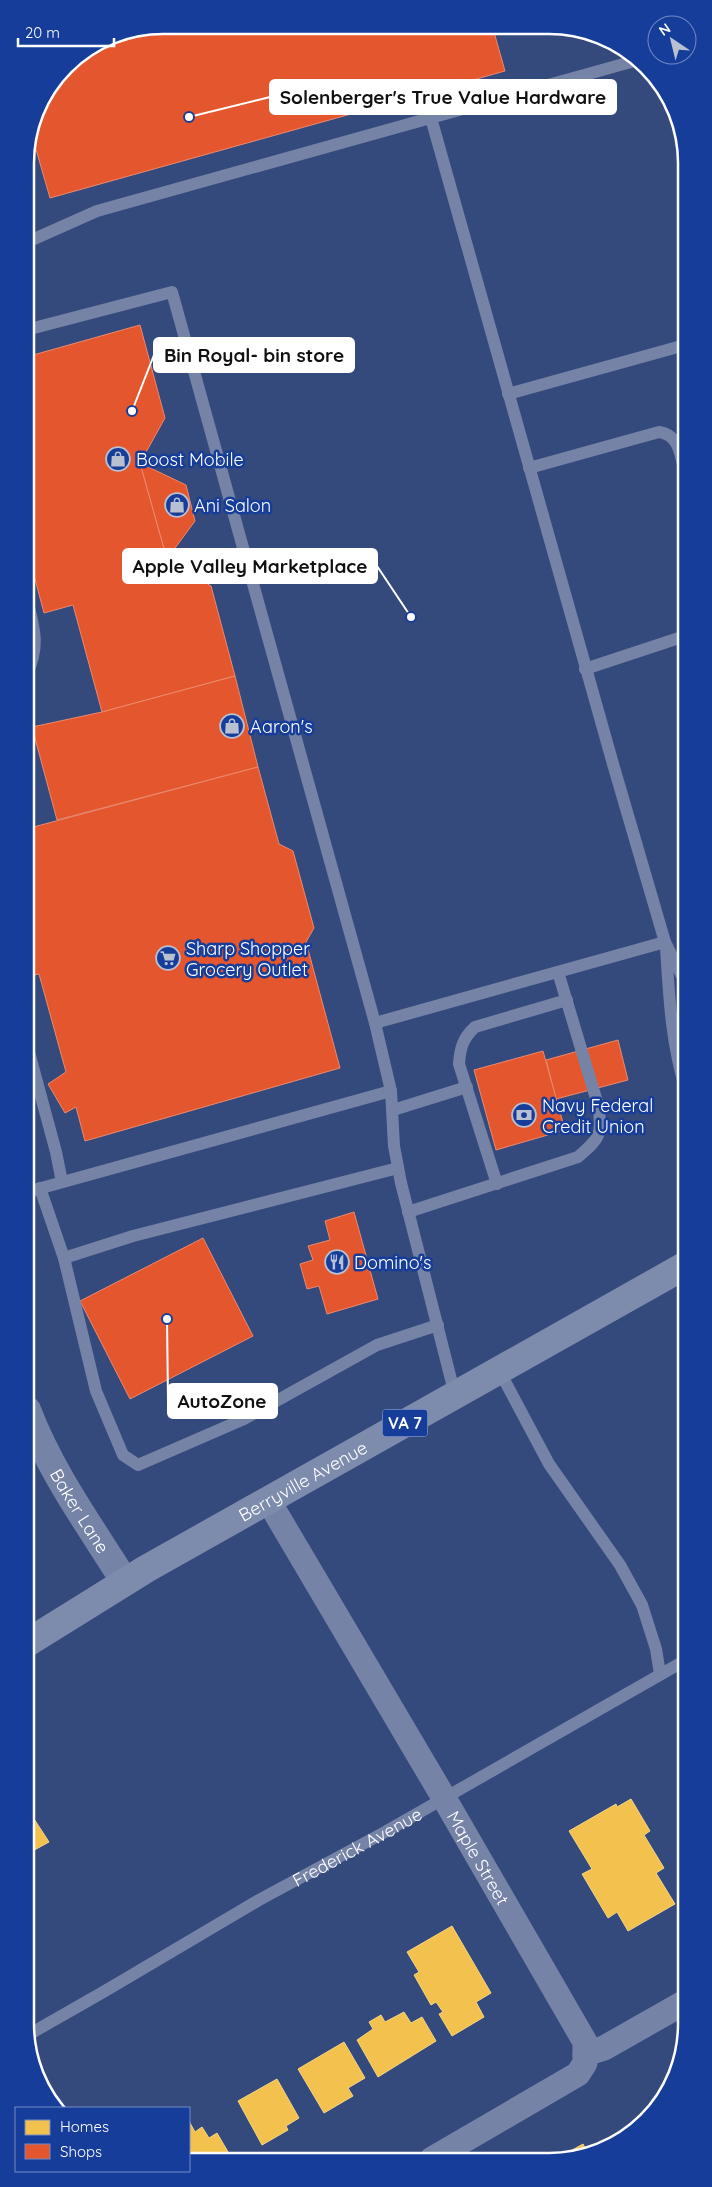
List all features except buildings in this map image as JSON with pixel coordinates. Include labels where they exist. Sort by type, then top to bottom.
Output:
[{"type":"main road","name":"Berryville Avenue","points":[[34,1639],[125,1582],[268,1500],[678,1269]]},
{"type":"street","name":"Baker Lane","points":[[34,1428],[52,1464],[125,1582]]},
{"type":"street","name":"Maple Street","points":[[268,1500],[585,2042],[585,2054]]},
{"type":"street","points":[[442,2153],[578,2074],[584,2063],[585,2054],[604,2048],[678,2006]]},
{"type":"lane","points":[[34,239],[97,211],[630,62]]},
{"type":"lane","points":[[431,118],[585,669],[665,942],[678,967]]},
{"type":"lane","points":[[34,328],[172,292],[375,1023],[391,1091],[394,1146],[398,1168],[455,1395]]},
{"type":"lane","points":[[508,394],[678,347]]},
{"type":"lane","points":[[530,468],[659,432],[668,433],[678,444]]},
{"type":"lane","points":[[34,632],[36,641],[34,660]]},
{"type":"lane","points":[[585,669],[678,638]]},
{"type":"lane","points":[[375,1023],[665,942]]},
{"type":"lane","points":[[665,942],[670,1014],[678,1058]]},
{"type":"lane","points":[[408,1212],[578,1157],[596,1141],[601,1123],[598,1105],[558,972]]},
{"type":"lane","points":[[497,1184],[459,1064],[460,1049],[466,1035],[484,1023],[567,1000]]},
{"type":"lane","points":[[34,1071],[62,1182]]},
{"type":"lane","points":[[393,1110],[466,1087]]},
{"type":"lane","points":[[34,1190],[391,1091]]},
{"type":"lane","points":[[64,1258],[133,1236],[398,1168]]},
{"type":"lane","points":[[40,1188],[64,1258],[96,1391],[123,1455],[138,1465],[244,1419],[377,1345],[438,1325]]},
{"type":"lane","points":[[499,1370],[549,1464],[620,1565],[642,1606],[656,1649],[660,1674]]},
{"type":"lane","name":"Frederick Avenue","points":[[34,2032],[105,1992],[259,1900],[444,1798],[678,1664]]},
{"type":"place","name":"Solenberger's True Value Hardware","points":[[189,117]]},
{"type":"place","name":"Bin Royal- bin store","points":[[132,411]]},
{"type":"place","name":"Boost Mobile","points":[[118,459]]},
{"type":"place","name":"Ani Salon","points":[[177,505]]},
{"type":"place","name":"Apple Valley Marketplace","points":[[411,617]]},
{"type":"place","name":"Aaron's","points":[[232,726]]},
{"type":"place","name":"Sharp Shopper Grocery Outlet","points":[[168,958]]},
{"type":"place","name":"Navy Federal Credit Union","points":[[524,1115]]},
{"type":"place","name":"Domino's","points":[[337,1262]]},
{"type":"place","name":"AutoZone","points":[[167,1319]]}]
